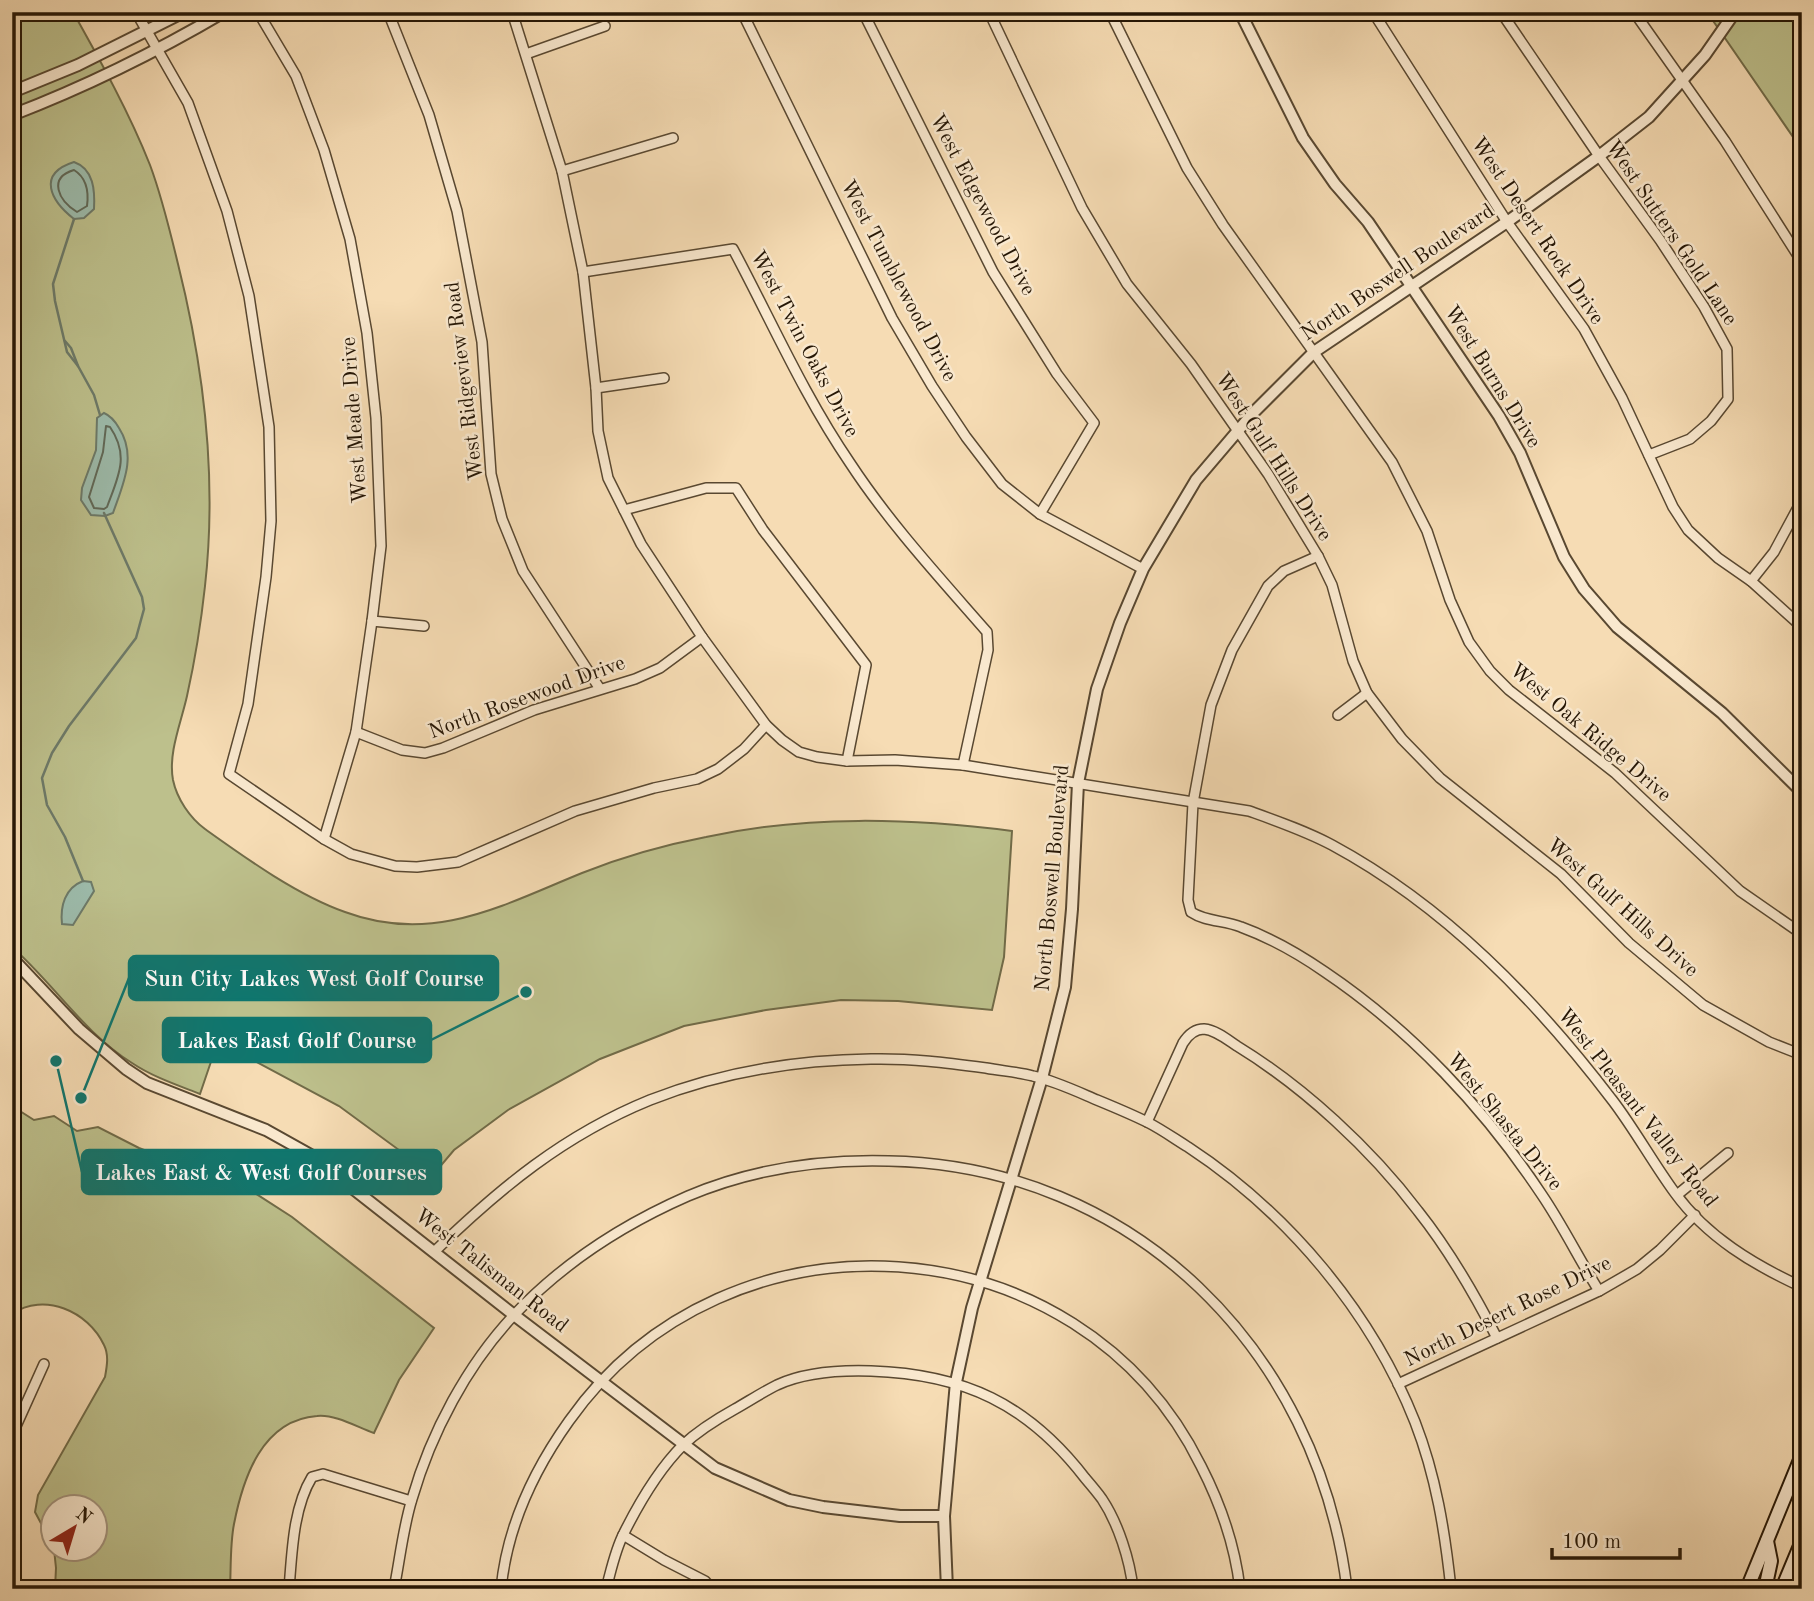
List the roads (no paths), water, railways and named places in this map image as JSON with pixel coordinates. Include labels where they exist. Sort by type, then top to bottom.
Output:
[{"type":"main road","points":[[1747,1589],[1800,1464]]},
{"type":"main road","points":[[1765,1589],[1771,1561],[1767,1540]]},
{"type":"main road","points":[[1782,1589],[1802,1541]]},
{"type":"street","points":[[135,12],[188,103],[228,211],[249,296],[269,427],[271,521],[266,577],[248,704],[229,774],[324,839],[351,854],[395,866],[417,867],[458,862],[575,811],[697,779],[744,749],[766,725]]},
{"type":"street","points":[[12,92],[78,65],[184,12]]},
{"type":"street","points":[[12,115],[86,84],[156,50],[224,12]]},
{"type":"street","name":"West Meade Drive","points":[[258,12],[296,76],[324,150],[350,239],[367,333],[376,418],[381,546],[372,621],[356,732],[324,839]]},
{"type":"street","name":"West Ridgeview Road","points":[[388,12],[429,115],[457,211],[482,342],[491,474],[502,519],[523,570],[600,690]]},
{"type":"street","name":"West Pleasant Valley Road","points":[[512,12],[562,171],[583,272],[598,431],[608,478],[641,544],[702,637],[766,725],[799,752],[817,757],[847,761],[895,760],[964,765],[1249,811],[1332,845],[1382,876],[1463,937],[1530,1000],[1561,1036],[1614,1103],[1677,1195],[1695,1215],[1732,1248],[1764,1269],[1802,1286]]},
{"type":"street","name":"West Tumblewood Drive","points":[[741,12],[892,318],[966,437],[1002,484],[1040,514],[1143,569]]},
{"type":"street","name":"West Edgewood Drive","points":[[863,12],[993,272],[1057,374],[1094,423],[1040,514]]},
{"type":"street","name":"West Gulf Hills Drive","points":[[989,12],[1082,208],[1127,284],[1191,364],[1236,432],[1268,474],[1318,556],[1332,585],[1353,661],[1367,693],[1402,739],[1440,778],[1561,874],[1629,943],[1666,975],[1703,1004],[1769,1042],[1802,1055]]},
{"type":"street","name":"West Oak Ridge Drive","points":[[1110,12],[1187,168],[1223,225],[1392,462],[1427,531],[1450,600],[1469,642],[1490,670],[1509,690],[1615,773],[1740,891],[1802,934]]},
{"type":"street","name":"West Burns Drive","points":[[1240,12],[1303,138],[1335,184],[1368,222],[1499,416],[1520,453],[1564,557],[1584,589],[1617,627],[1722,713],[1802,792]]},
{"type":"street","name":"West Desert Rock Drive","points":[[1373,12],[1507,222],[1584,329],[1622,398],[1673,507],[1688,530],[1802,627]]},
{"type":"street","name":"West Sutters Gold Lane","points":[[1502,12],[1599,156],[1660,240],[1704,307],[1727,349],[1728,399],[1711,421],[1690,439],[1648,456]]},
{"type":"street","points":[[1634,12],[1725,141],[1802,262]]},
{"type":"street","name":"North Boswell Boulevard","points":[[947,1589],[944,1516],[956,1382],[980,1280],[1042,1078],[1065,986],[1078,783],[1097,689],[1120,623],[1143,569],[1196,480],[1272,392],[1314,352],[1507,222],[1649,117],[1721,34],[1735,12]]},
{"type":"street","points":[[526,54],[605,26]]},
{"type":"street","points":[[562,171],[673,138]]},
{"type":"street","name":"West Twin Oaks Drive","points":[[583,272],[733,249],[806,392],[850,463],[899,531],[987,632],[988,650],[964,765]]},
{"type":"street","points":[[596,388],[664,378]]},
{"type":"street","points":[[624,510],[706,488],[736,488],[763,530],[866,665],[847,761]]},
{"type":"street","points":[[1751,581],[1774,552],[1802,500]]},
{"type":"street","name":"West Shasta Drive","points":[[1318,556],[1284,571],[1268,586],[1232,650],[1211,705],[1193,803],[1188,900],[1191,912],[1200,918],[1239,925],[1271,939],[1326,972],[1408,1038],[1473,1105],[1520,1164],[1559,1221],[1599,1291]]},
{"type":"street","points":[[372,621],[424,626]]},
{"type":"street","name":"North Rosewood Drive","points":[[356,732],[402,750],[425,753],[534,710],[660,668],[702,637]]},
{"type":"street","points":[[1338,715],[1367,693]]},
{"type":"street","name":"West Talisman Road","points":[[12,958],[79,1029],[126,1069],[147,1083],[266,1130],[309,1154],[715,1468],[789,1500],[900,1516],[944,1516]]},
{"type":"street","points":[[1147,1122],[1188,1035],[1203,1029],[1230,1042],[1267,1066],[1321,1110],[1354,1139],[1388,1175],[1418,1209],[1442,1244],[1497,1338]]},
{"type":"street","points":[[434,1252],[486,1202],[529,1167],[568,1142],[650,1100],[712,1079],[784,1064],[824,1059],[902,1058],[952,1063],[1042,1078],[1147,1122],[1210,1162],[1278,1219],[1299,1241],[1350,1305],[1398,1384],[1415,1423],[1432,1478],[1445,1530],[1451,1589]]},
{"type":"street","points":[[1677,1195],[1728,1153]]},
{"type":"street","points":[[394,1589],[411,1502],[424,1462],[451,1405],[481,1357],[514,1315],[567,1267],[606,1238],[652,1212],[715,1185],[759,1172],[803,1164],[856,1160],[955,1165],[1011,1178],[1077,1204],[1135,1236],[1188,1277],[1232,1321],[1284,1396],[1306,1436],[1338,1533],[1347,1589]]},
{"type":"street","name":"North Desert Rose Drive","points":[[1398,1384],[1599,1291],[1637,1269],[1695,1215]]},
{"type":"street","points":[[501,1589],[512,1535],[530,1486],[546,1454],[587,1395],[632,1350],[700,1305],[741,1288],[808,1270],[846,1265],[883,1265],[926,1269],[980,1280],[1046,1307],[1084,1329],[1123,1362],[1158,1398],[1190,1443],[1227,1525],[1240,1589]]},
{"type":"street","points":[[12,1435],[44,1364]]},
{"type":"street","points":[[606,1589],[623,1535],[657,1477],[683,1445],[714,1421],[778,1385],[809,1376],[847,1370],[918,1375],[956,1382],[990,1396],[1022,1415],[1068,1455],[1103,1500],[1131,1573],[1133,1589]]},
{"type":"street","points":[[289,1589],[297,1522],[306,1488],[312,1477],[323,1474],[411,1502]]},
{"type":"street","points":[[623,1535],[705,1581],[712,1589]]},
{"type":"water","points":[[74,162],[86,170],[92,181],[94,209],[84,218],[74,219],[54,196],[51,181],[62,167]]},
{"type":"water","points":[[104,413],[113,419],[119,428],[128,460],[113,513],[105,516],[91,515],[81,500],[82,488],[96,450],[97,418]]},
{"type":"water","points":[[83,881],[91,882],[94,891],[73,925],[62,924],[65,898],[72,888]]},
{"type":"waterway","points":[[74,219],[53,284],[55,301],[67,352],[94,395],[100,415]]},
{"type":"waterway","points":[[65,341],[78,366]]},
{"type":"waterway","points":[[83,881],[65,837],[47,805],[42,778],[52,753],[69,726],[136,638],[144,609],[142,597],[104,513]]},
{"type":"place","name":"Lakes East Golf Course","points":[[526,992]]},
{"type":"place","name":"Lakes East & West Golf Courses","points":[[56,1061]]},
{"type":"place","name":"Sun City Lakes West Golf Course","points":[[81,1098]]}]
